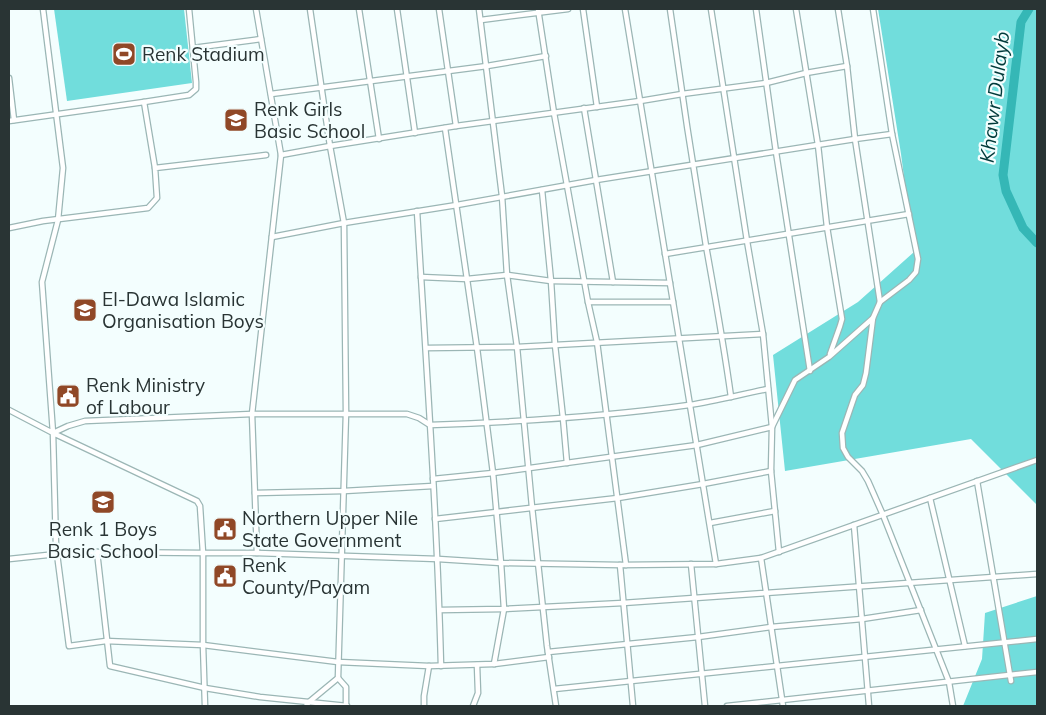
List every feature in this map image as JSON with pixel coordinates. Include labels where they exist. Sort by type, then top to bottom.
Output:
[{"type":"street","points":[[43,9],[63,168],[58,220],[42,282],[54,433],[56,546],[69,646],[106,641],[203,645],[338,662],[429,666],[477,665],[627,644],[771,627],[862,619],[921,610]]},
{"type":"street","points":[[9,78],[11,120],[189,95],[196,89],[189,9]]},
{"type":"street","points":[[256,9],[282,154],[252,414],[257,553]]},
{"type":"street","points":[[97,552],[110,666],[205,688],[307,704],[347,706],[346,688],[338,678],[346,413],[344,223],[330,146],[310,9]]},
{"type":"street","points":[[359,9],[379,139]]},
{"type":"street","points":[[397,9],[415,133]]},
{"type":"street","points":[[439,9],[456,126]]},
{"type":"street","points":[[479,9],[494,122],[502,196],[507,275],[517,347],[538,564],[556,706]]},
{"type":"street","points":[[481,20],[539,11],[568,9]]},
{"type":"street","points":[[583,9],[597,107]]},
{"type":"street","points":[[625,9],[716,564]]},
{"type":"street","points":[[670,9],[731,396]]},
{"type":"street","points":[[711,9],[763,334],[772,427],[771,471],[779,552]]},
{"type":"street","points":[[756,9],[810,371]]},
{"type":"street","points":[[796,9],[818,145],[827,227],[842,319],[829,357]]},
{"type":"street","points":[[838,9],[847,66],[855,139],[880,302]]},
{"type":"street","points":[[873,9],[892,134],[918,259],[916,272],[909,280],[880,302],[873,318],[866,372],[863,384],[855,395],[842,433],[843,448],[868,481],[883,515],[949,682],[953,706]]},
{"type":"street","points":[[539,11],[554,113],[597,342],[626,565]]},
{"type":"street","points":[[193,48],[261,39]]},
{"type":"street","points":[[271,94],[487,66],[546,56]]},
{"type":"street","points":[[282,154],[456,126],[766,83],[806,73],[847,66]]},
{"type":"street","points":[[9,228],[43,221],[148,208],[157,198],[155,168],[144,102]]},
{"type":"street","points":[[584,108],[613,282]]},
{"type":"street","points":[[445,128],[477,348],[497,512],[504,609],[494,664]]},
{"type":"street","points":[[272,237],[596,180],[892,134]]},
{"type":"street","points":[[155,168],[266,155]]},
{"type":"street","points":[[542,190],[567,463]]},
{"type":"street","points":[[416,211],[426,348],[442,666]]},
{"type":"street","points":[[666,254],[908,214]]},
{"type":"street","points":[[420,277],[467,279],[507,275],[551,281],[670,283]]},
{"type":"street","points":[[588,302],[673,302]]},
{"type":"street","points":[[433,479],[528,469],[697,446],[772,427],[795,380],[829,357],[873,318]]},
{"type":"street","points":[[426,348],[517,347],[763,334]]},
{"type":"street","points":[[54,433],[68,426],[86,421],[252,414],[407,414],[419,418],[430,425],[523,421],[606,415],[691,404],[768,389]]},
{"type":"street","points":[[9,410],[198,501],[200,506],[203,554],[203,645],[206,706]]},
{"type":"street","points":[[9,559],[97,552],[257,553],[538,564],[716,564],[761,558],[1037,460]]},
{"type":"street","points":[[435,519],[618,498],[771,471]]},
{"type":"street","points":[[977,482],[1011,678]]},
{"type":"street","points":[[255,493],[433,486]]},
{"type":"street","points":[[930,498],[965,646]]},
{"type":"street","points":[[710,523],[775,511]]},
{"type":"street","points":[[854,525],[869,706]]},
{"type":"street","points":[[761,558],[783,706]]},
{"type":"street","points":[[691,564],[705,706]]},
{"type":"street","points":[[620,565],[633,706]]},
{"type":"street","points":[[440,610],[623,603],[1037,574]]},
{"type":"street","points":[[554,689],[1037,639]]},
{"type":"street","points":[[473,706],[478,693],[477,665]]},
{"type":"street","points":[[424,706],[429,666]]},
{"type":"street","points":[[727,706],[949,682],[1011,678],[1037,672]]},
{"type":"street","points":[[307,704],[338,678]]},
{"type":"shaded area","name":"Renk Stadium","points":[[54,9],[184,9],[192,83],[67,101]]},
{"type":"shaded area","points":[[878,9],[1037,9],[1037,505],[971,439],[785,471],[773,355],[858,302],[914,252],[901,154]]},
{"type":"shaded area","points":[[1037,596],[1037,706],[963,706],[982,659],[985,613]]},
{"type":"waterway","name":"Khawr Dulayb","points":[[1029,9],[1021,22],[1003,175],[1006,191],[1023,228],[1037,243]]},
{"type":"place","name":"Renk Stadium","points":[[124,54]]},
{"type":"place","name":"Renk Girls Basic School","points":[[236,120]]},
{"type":"place","name":"El-Dawa Islamic Organisation Boys","points":[[85,310]]},
{"type":"place","name":"Renk Ministry of Labour","points":[[68,396]]},
{"type":"place","name":"Renk 1 Boys Basic School","points":[[103,502]]},
{"type":"place","name":"Northern Upper Nile State Government","points":[[225,529]]},
{"type":"place","name":"Renk County/Payam","points":[[225,576]]}]
